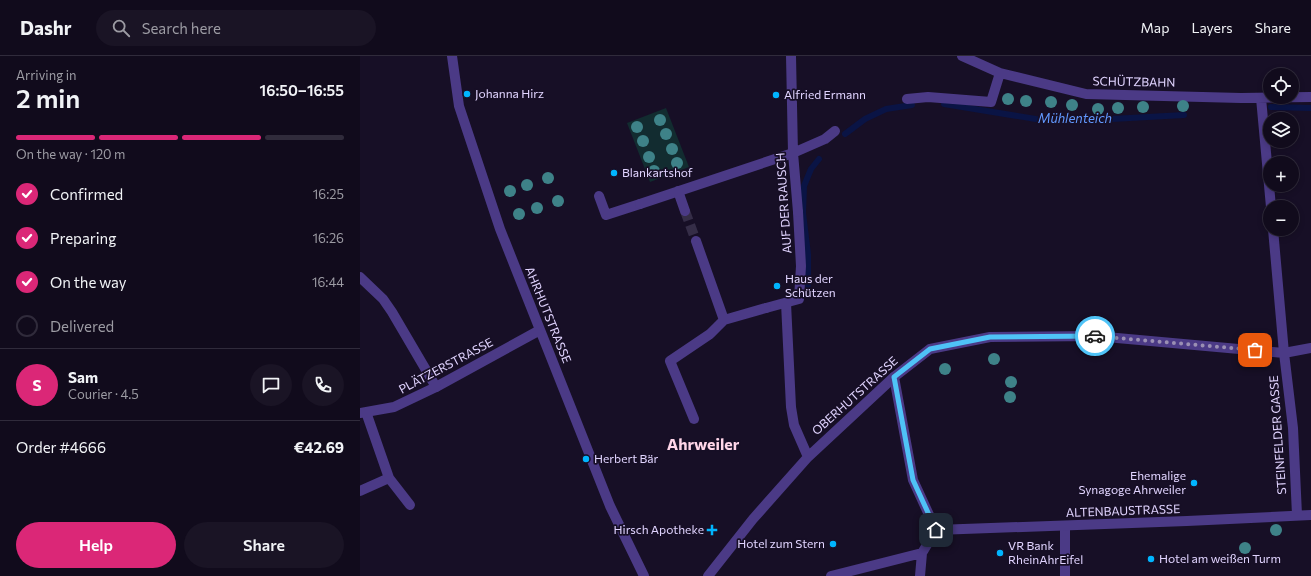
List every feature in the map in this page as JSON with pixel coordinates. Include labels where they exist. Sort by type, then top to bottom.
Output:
[{"type":"street","name":"AHRHUTSTRASSE","points":[[452,56],[459,106],[500,229],[610,506],[644,576]]},
{"type":"street","name":"AUF DER RAUSCH","points":[[786,303],[799,299],[801,266],[793,152],[791,56]]},
{"type":"street","name":"SCHÜTZBAHN","points":[[962,56],[1000,73],[1086,94],[1261,98],[1311,97]]},
{"type":"street","points":[[907,98],[928,97],[991,102],[1000,73]]},
{"type":"street","points":[[1261,98],[1270,200]]},
{"type":"street","points":[[600,196],[606,215],[793,152],[825,140],[836,131]]},
{"type":"street","points":[[678,191],[685,211]]},
{"type":"street","name":"STEINFELDER GASSE","points":[[1274,236],[1284,353],[1293,428],[1297,515]]},
{"type":"street","points":[[696,241],[724,320]]},
{"type":"street","points":[[360,277],[383,299],[436,387]]},
{"type":"street","points":[[694,419],[670,361],[710,334],[724,320],[786,303],[791,407],[794,425],[808,457]]},
{"type":"street","name":"PLÄTZERSTRASSE","points":[[363,412],[394,407],[436,387],[540,330]]},
{"type":"street","name":"OBERHUTSTRASSE","points":[[708,576],[753,519],[808,457],[894,377],[930,349],[990,337],[1095,336],[1284,353],[1311,348]]},
{"type":"street","points":[[894,377],[913,480],[936,530],[922,553],[920,576]]},
{"type":"street","points":[[363,412],[389,478],[410,505]]},
{"type":"street","points":[[360,491],[389,478]]},
{"type":"street","name":"ALTENBAUSTRASSE","points":[[936,530],[1311,515]]},
{"type":"street","points":[[1065,526],[1065,576]]},
{"type":"street","points":[[831,576],[922,553]]},
{"type":"green space","points":[[666,108],[689,167],[650,182],[627,123]]},
{"type":"waterway","name":"Mühlenteich","points":[[944,104],[1048,121],[1076,121],[1184,115]]},
{"type":"waterway","name":"Mühlenteich","points":[[845,134],[865,119],[886,109],[912,105]]},
{"type":"waterway","name":"Mühlenteich","points":[[1271,107],[1311,108]]},
{"type":"waterway","name":"Mühlenteich","points":[[808,285],[808,254],[803,213],[804,186],[811,169],[819,159]]},
{"type":"tunnel","points":[[685,211],[696,241]]},
{"type":"way so far","points":[[1095,336],[1255,350]]},
{"type":"place","name":"Johanna Hirz","points":[[467,94]]},
{"type":"place","name":"Alfried Ermann","points":[[776,95]]},
{"type":"place","name":"Blankartshof","points":[[614,173]]},
{"type":"place","name":"Haus der Schützen","points":[[777,286]]},
{"type":"place","name":"Herbert Bär","points":[[586,459]]},
{"type":"place","name":"Ehemalige Synagoge Ahrweiler","points":[[1194,483]]},
{"type":"place","name":"Hirsch Apotheke","points":[[712,530]]},
{"type":"place","name":"Hotel zum Stern","points":[[833,544]]},
{"type":"place","name":"VR Bank RheinAhrEifel","points":[[1000,553]]},
{"type":"place","name":"Hotel am weißen Turm","points":[[1151,559]]},
{"type":"district","name":"Ahrweiler","points":[[703,444]]},
{"type":"route","points":[[936,530],[913,480],[894,377],[930,349],[990,337],[1095,336]]}]
